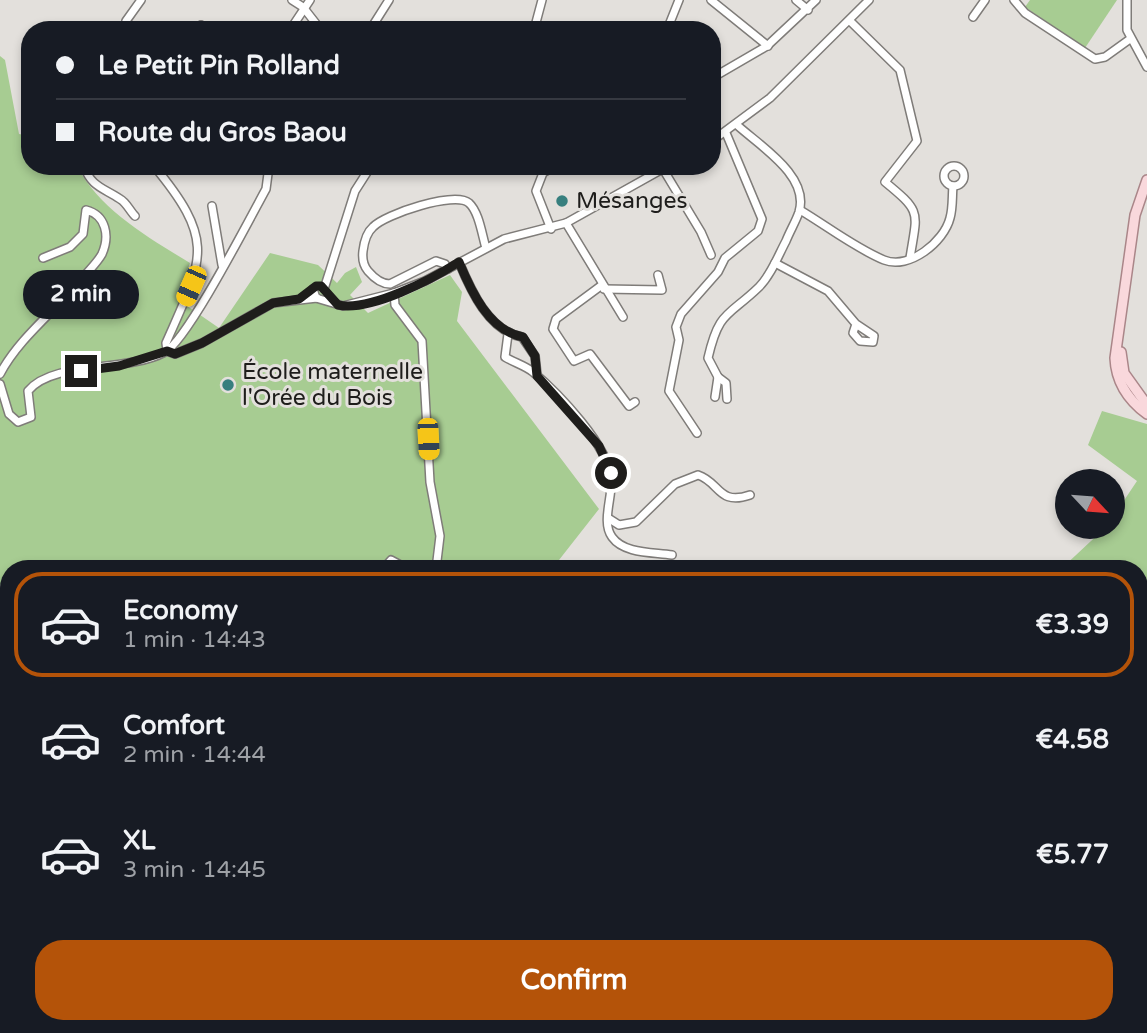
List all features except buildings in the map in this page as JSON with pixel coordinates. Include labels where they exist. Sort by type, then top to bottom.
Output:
[{"type":"main road","points":[[1147,180],[1135,215],[1115,358],[1117,376],[1125,392],[1147,414]]},
{"type":"main road","points":[[1147,194],[1139,215],[1121,355],[1128,382],[1147,405]]},
{"type":"street","points":[[126,21],[142,0]]},
{"type":"street","points":[[292,0],[303,7],[314,21]]},
{"type":"street","points":[[295,21],[310,0]]},
{"type":"street","points":[[375,21],[388,0]]},
{"type":"street","points":[[536,21],[542,0]]},
{"type":"street","points":[[670,21],[678,0]]},
{"type":"street","points":[[711,0],[768,46]]},
{"type":"street","points":[[796,0],[808,10]]},
{"type":"street","points":[[721,73],[768,46],[816,0]]},
{"type":"street","points":[[721,136],[737,125],[850,21],[869,0]]},
{"type":"street","points":[[973,18],[985,0]]},
{"type":"street","points":[[1014,0],[1025,13],[1095,59],[1105,57],[1130,39]]},
{"type":"street","points":[[1127,0],[1125,19],[1130,39],[1147,67]]},
{"type":"street","points":[[850,21],[900,70],[917,141],[885,182],[912,204],[915,220],[910,258]]},
{"type":"street","points":[[727,399],[726,383],[718,377],[708,358],[713,335],[727,311],[760,286],[775,263],[800,210],[800,193],[791,174],[737,125]]},
{"type":"street","points":[[698,433],[669,391],[679,340],[676,327],[681,314],[719,272],[725,258],[758,231],[762,219],[726,133]]},
{"type":"street","points":[[87,175],[99,189],[122,200],[135,216]]},
{"type":"street","points":[[162,175],[198,235],[199,258],[191,286],[166,343],[167,351]]},
{"type":"street","points":[[0,384],[9,414],[18,422],[27,421],[31,417],[27,391],[40,378],[119,366],[167,351],[188,326],[266,189],[268,175]]},
{"type":"street","points":[[167,351],[175,354],[202,343],[273,303],[299,299],[319,292],[341,244],[355,191],[365,175]]},
{"type":"street","points":[[541,175],[536,191],[551,229]]},
{"type":"street","points":[[319,292],[343,306],[360,304],[394,293],[516,235],[551,229],[566,223],[653,175]]},
{"type":"street","points":[[670,175],[711,255]]},
{"type":"street","points":[[800,210],[886,261],[910,258],[926,251],[943,236],[951,217],[953,186]]},
{"type":"street","points":[[448,269],[436,261],[390,284],[382,283],[365,267],[362,258],[366,236],[372,227],[388,218],[439,201],[458,199],[470,204],[486,248]]},
{"type":"street","points":[[212,206],[222,266]]},
{"type":"street","points":[[0,374],[9,358],[61,304],[101,256],[107,240],[103,222],[96,212],[86,210],[83,234],[70,247],[43,258]]},
{"type":"street","points":[[566,223],[623,317]]},
{"type":"street","points":[[459,262],[473,296],[508,334],[523,337],[535,356],[537,376]]},
{"type":"street","points":[[775,263],[828,291],[856,324]]},
{"type":"street","points":[[635,402],[629,406],[590,354],[574,361],[552,329],[556,319],[603,287],[662,290],[658,275]]},
{"type":"street","points":[[394,293],[395,306],[422,341],[430,482],[440,536],[437,560]]},
{"type":"street","points":[[508,334],[505,357],[537,376],[599,446],[608,461],[612,487],[607,527],[612,538],[627,549],[672,555]]},
{"type":"street","points":[[715,397],[718,377]]},
{"type":"street","points":[[608,518],[619,525],[636,522],[675,484],[698,475],[724,495],[738,498],[750,495]]},
{"type":"green space","points":[[1030,0],[1117,0],[1085,48],[1025,7]]},
{"type":"green space","points":[[0,56],[5,60],[21,134],[21,175],[83,175],[99,196],[127,222],[190,263],[177,299],[219,328],[270,253],[318,265],[337,283],[345,273],[356,267],[362,282],[350,295],[368,313],[450,275],[462,292],[457,321],[599,509],[559,560],[0,560]]},
{"type":"green space","points":[[1102,411],[1147,424],[1147,560],[1071,560],[1093,539],[1125,539],[1125,499],[1137,481],[1125,472],[1125,469],[1121,469],[1088,445]]},
{"type":"place","name":"Mésanges","points":[[562,201]]},
{"type":"place","name":"École maternelle l'Orée du Bois","points":[[228,385]]},
{"type":"route","points":[[81,371],[119,366],[167,351],[175,354],[226,331],[241,319],[273,303],[299,299],[316,286],[321,286],[338,305],[360,304],[425,281],[459,262],[473,296],[508,334],[523,337],[535,356],[537,376],[599,446],[608,461],[611,473]]}]
